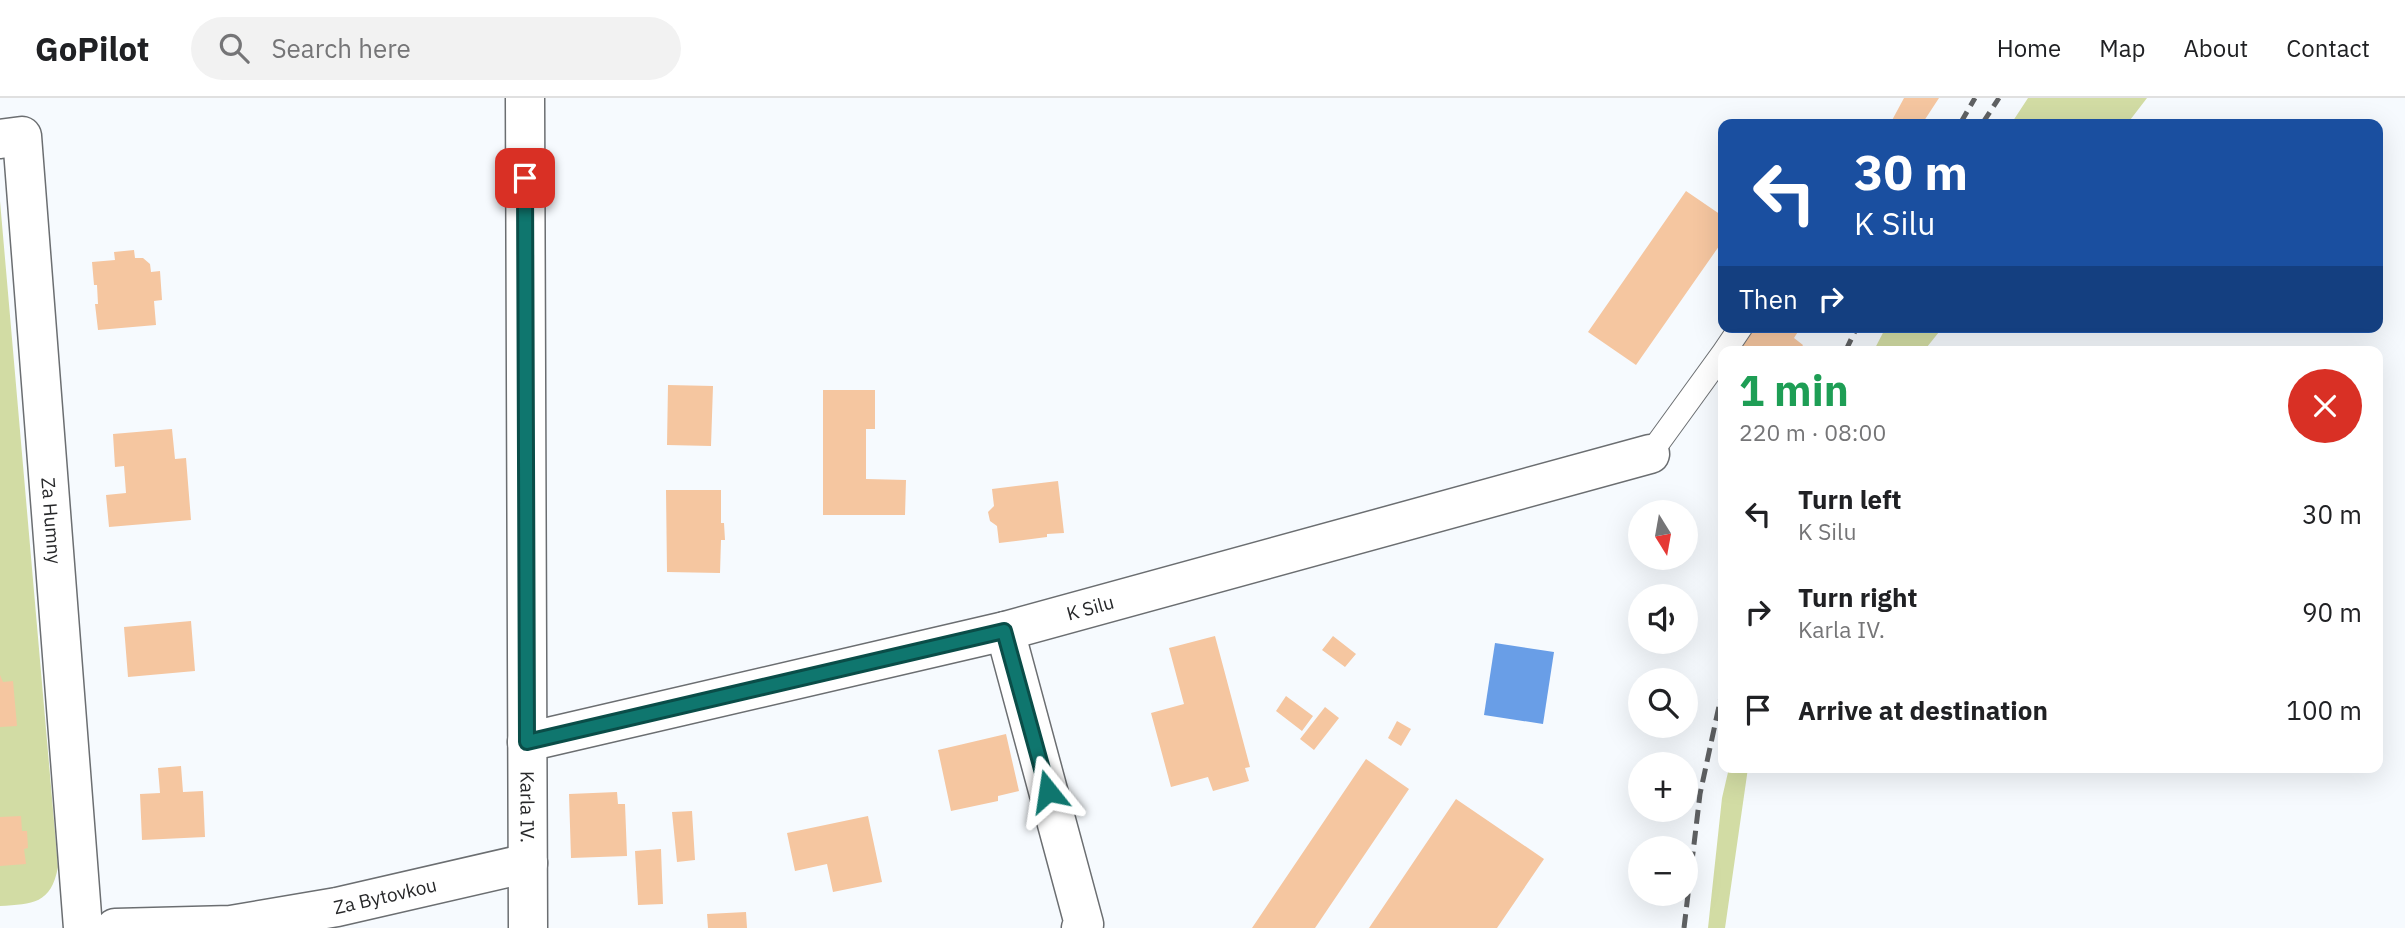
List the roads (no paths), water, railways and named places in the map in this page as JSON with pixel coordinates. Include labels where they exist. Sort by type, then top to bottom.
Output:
[{"type":"street","name":"Karla IV.","points":[[525,98],[528,928]]},
{"type":"street","name":"Za Humny","points":[[0,139],[22,136],[83,928]]},
{"type":"street","name":"K Silu","points":[[527,742],[1004,631],[1650,454]]},
{"type":"street","points":[[1004,631],[1084,924],[1081,928]]},
{"type":"street","name":"Za Bytovkou","points":[[115,928],[232,925],[337,906],[528,863]]},
{"type":"lane","points":[[1650,454],[1718,360]]},
{"type":"water","points":[[1495,643],[1554,652],[1543,724],[1484,715]]},
{"type":"railway","points":[[1963,119],[1975,98]]},
{"type":"railway","points":[[1985,119],[1999,98]]},
{"type":"railway","points":[[1848,346],[1854,333]]},
{"type":"railway","points":[[1684,928],[1700,794],[1718,711]]}]
